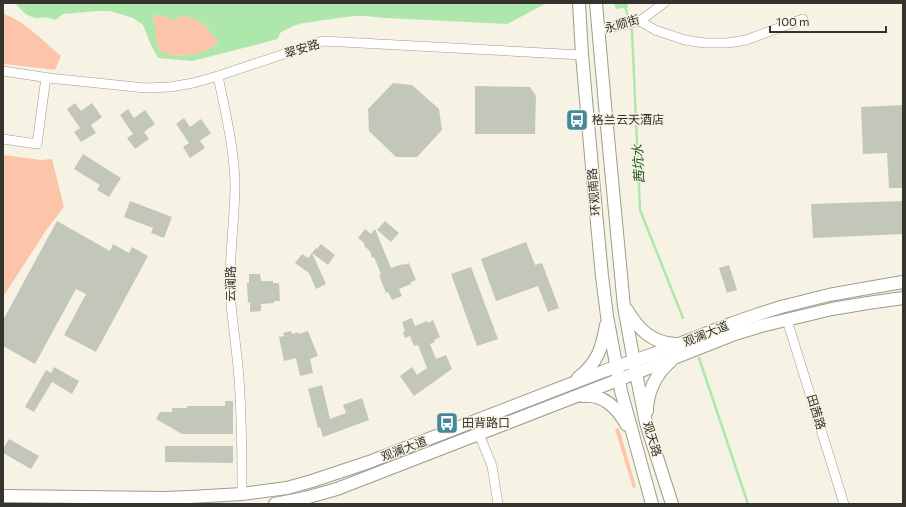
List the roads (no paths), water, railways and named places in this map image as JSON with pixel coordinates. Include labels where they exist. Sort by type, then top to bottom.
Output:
[{"type":"main road","name":"环观南路","points":[[579,3],[582,55],[602,276],[607,316],[619,380]]},
{"type":"main road","name":"环观南路","points":[[596,3],[624,307],[636,374]]},
{"type":"main road","name":"观澜大道","points":[[3,496],[163,498],[242,494],[287,488],[336,474],[616,366],[733,323],[781,307],[837,294],[903,282]]},
{"type":"main road","name":"观澜大道","points":[[275,504],[305,498],[337,489],[575,396],[636,374],[735,334],[832,309],[903,298]]},
{"type":"main road","points":[[624,307],[640,328],[653,339],[669,344],[679,344]]},
{"type":"main road","points":[[573,383],[593,364],[604,340],[607,316]]},
{"type":"main road","points":[[646,423],[649,395],[654,382],[662,370],[677,357]]},
{"type":"main road","name":"观天路","points":[[636,374],[646,423],[671,499]]},
{"type":"main road","name":"观天路","points":[[619,380],[634,441],[652,502]]},
{"type":"main road","points":[[575,396],[593,396],[606,400],[624,420],[634,441]]},
{"type":"main road","points":[[652,502],[671,499]]},
{"type":"street","name":"永顺街","points":[[598,24],[624,24],[637,21],[664,3]]},
{"type":"street","points":[[637,21],[655,30],[685,40],[704,43],[728,44],[737,43],[803,19]]},
{"type":"street","name":"翠安路","points":[[3,71],[146,88],[170,87],[193,83],[323,42],[582,55]]},
{"type":"street","name":"云澜路","points":[[218,76],[227,121],[235,183],[230,290],[242,413],[242,494]]},
{"type":"street","points":[[3,139],[37,144],[48,77]]},
{"type":"street","name":"田茜路","points":[[787,320],[844,504]]},
{"type":"street","points":[[479,434],[492,466],[498,504]]},
{"type":"waterway","name":"茜坑水","points":[[624,3],[629,20]]},
{"type":"waterway","name":"茜坑水","points":[[630,25],[632,31],[640,210],[683,318]]},
{"type":"waterway","name":"茜坑水","points":[[699,358],[748,504]]},
{"type":"place","name":"格兰云天酒店","points":[[577,120]]},
{"type":"place","name":"田背路口","points":[[447,423]]}]
